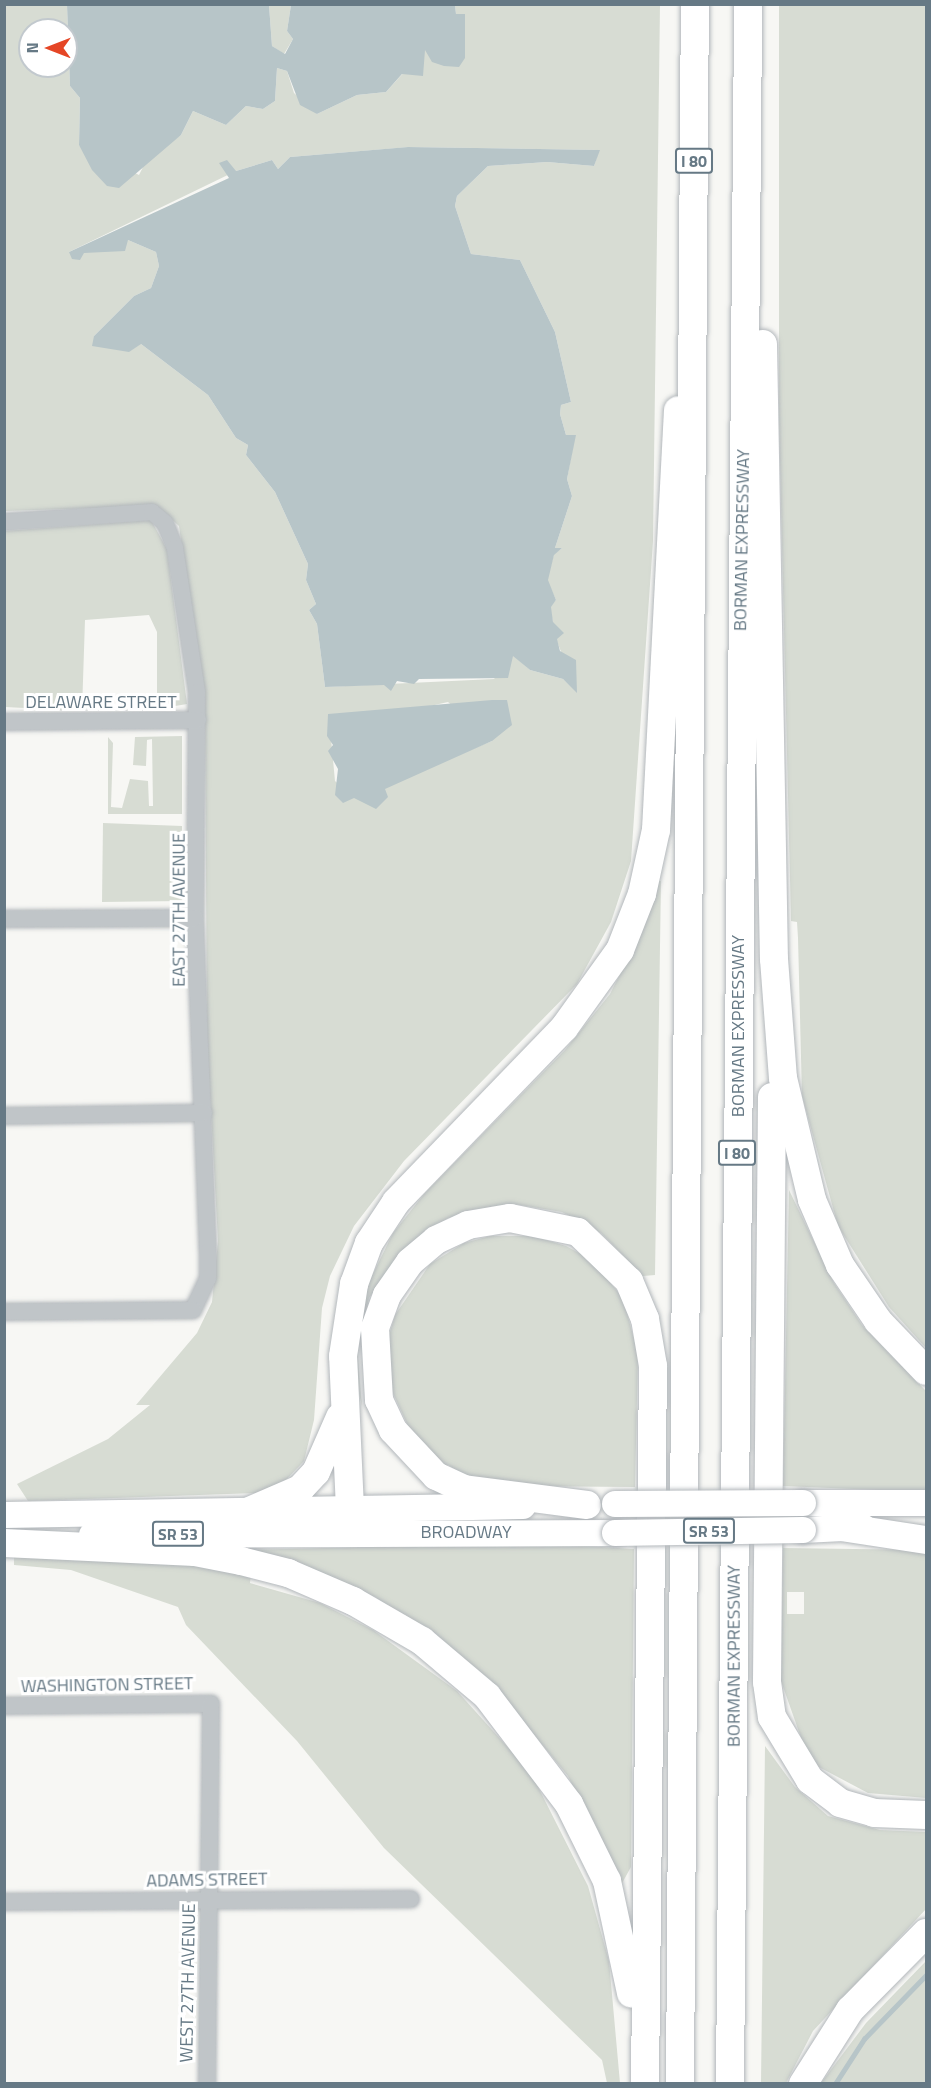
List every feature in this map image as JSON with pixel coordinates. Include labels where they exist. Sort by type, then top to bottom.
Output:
[{"type":"highway","name":"I 80","points":[[680,2084],[695,4]]},
{"type":"highway","name":"BORMAN EXPRESSWAY","points":[[730,2084],[748,4]]},
{"type":"highway","points":[[746,222],[762,298],[774,959],[767,1682],[772,1717],[810,1780],[840,1803],[874,1813],[927,1815]]},
{"type":"highway","points":[[350,1521],[343,1406],[345,1323],[369,1243],[396,1202],[564,1028],[620,950],[642,894],[656,830],[672,449],[692,317]]},
{"type":"highway","points":[[774,959],[783,1078],[812,1200],[840,1265],[878,1321],[927,1371]]},
{"type":"highway","points":[[587,1505],[464,1489],[436,1476],[393,1430],[379,1400],[375,1328],[387,1295],[410,1262],[436,1240],[468,1225],[510,1218],[578,1233],[629,1281],[645,1319],[653,1378],[645,2084]]},
{"type":"highway","points":[[249,1511],[300,1489],[316,1472],[343,1406]]},
{"type":"highway","points":[[841,1527],[927,1540]]},
{"type":"highway","points":[[4,1543],[195,1552],[288,1573],[422,1641],[463,1675],[530,1747],[569,1804],[607,1881],[628,1959],[640,2084]]},
{"type":"highway","points":[[803,2084],[850,2010],[927,1933]]},
{"type":"main road","name":"BROADWAY","points":[[4,1536],[350,1521],[587,1505],[927,1503]]},
{"type":"main road","name":"BROADWAY","points":[[4,1515],[249,1511],[350,1521],[615,1533],[927,1526]]},
{"type":"street","name":"EAST 27TH AVENUE","points":[[4,522],[157,514],[169,531],[183,585],[198,720],[195,918],[204,1113],[208,1278],[193,1310],[4,1312]]},
{"type":"street","name":"DELAWARE STREET","points":[[4,722],[198,720]]},
{"type":"street","points":[[4,919],[195,918]]},
{"type":"street","points":[[4,1116],[204,1113]]},
{"type":"street","name":"WASHINGTON STREET","points":[[4,1706],[211,1704]]},
{"type":"street","name":"WEST 27TH AVENUE","points":[[207,2084],[211,1704]]},
{"type":"street","name":"ADAMS STREET","points":[[4,1902],[411,1899]]},
{"type":"shaded area","points":[[4,5],[67,5],[67,18],[18,18],[18,78],[70,78],[70,86],[80,98],[79,145],[139,175],[147,159],[181,135],[193,111],[226,125],[246,106],[263,109],[275,101],[277,68],[287,71],[294,93],[317,114],[357,95],[386,92],[425,49],[465,58],[465,14],[456,14],[455,5],[660,5],[653,541],[631,861],[611,922],[577,984],[404,1161],[354,1226],[330,1276],[322,1308],[314,1420],[304,1461],[285,1481],[257,1493],[28,1501],[17,1484],[108,1439],[150,1405],[136,1405],[197,1333],[212,1302],[218,1241],[207,1039],[205,707],[179,526],[157,506],[5,511]],"holes":[[[409,147],[599,150],[594,166],[547,162],[488,166],[457,196],[455,206],[471,254],[520,260],[555,332],[571,402],[561,405],[560,414],[566,435],[575,435],[567,479],[572,496],[555,548],[562,548],[554,554],[547,580],[556,600],[550,607],[556,639],[577,692],[563,679],[530,670],[513,655],[494,679],[325,687],[317,624],[309,610],[316,604],[306,580],[308,564],[275,492],[246,455],[248,445],[236,438],[208,395],[141,344],[94,336],[134,296],[151,288],[159,266],[156,252],[128,240],[99,252],[69,252],[236,171],[272,160],[278,169],[290,157]],[[448,702],[492,741],[354,798],[335,781],[330,728]]]},
{"type":"shaded area","points":[[67,5],[269,5],[272,46],[285,54],[293,39],[287,31],[291,5],[455,5],[456,14],[465,14],[465,58],[459,67],[444,66],[432,62],[425,50],[423,76],[402,74],[386,92],[357,95],[317,114],[300,105],[287,71],[277,68],[275,101],[263,109],[246,106],[226,125],[193,111],[181,135],[119,188],[107,186],[92,170],[79,145],[80,98],[70,86],[70,78],[78,78],[78,18],[67,18]]},
{"type":"shaded area","points":[[269,5],[291,5],[287,31],[293,39],[284,54],[272,46]]},
{"type":"shaded area","points":[[779,5],[926,5],[926,1348],[889,1307],[838,1226],[802,1096],[797,922],[791,921],[779,419]]},
{"type":"shaded area","points":[[408,147],[600,150],[594,166],[547,162],[488,166],[457,196],[455,206],[471,254],[520,260],[555,332],[571,402],[561,405],[560,414],[566,435],[576,435],[567,479],[572,496],[555,548],[562,548],[554,555],[548,580],[556,600],[551,607],[553,622],[564,633],[557,639],[560,651],[576,660],[577,693],[563,679],[530,670],[513,656],[508,678],[419,679],[414,684],[397,681],[391,691],[384,685],[325,687],[317,624],[309,610],[316,604],[306,580],[308,564],[275,492],[246,455],[248,445],[236,438],[208,395],[141,344],[129,352],[92,346],[94,336],[134,296],[151,288],[159,266],[156,252],[128,240],[125,251],[84,253],[80,260],[72,259],[69,252],[229,178],[219,163],[227,160],[236,171],[272,160],[278,169],[290,157]]},
{"type":"shaded area","points":[[151,520],[167,549],[187,704],[157,709],[157,632],[149,615],[85,620],[82,711],[5,707],[4,531]]},
{"type":"shaded area","points":[[507,700],[512,725],[492,741],[385,789],[388,797],[376,809],[354,798],[343,803],[335,795],[338,769],[328,751],[333,745],[327,736],[328,714]]},
{"type":"shaded area","points":[[182,736],[182,814],[108,814],[108,737],[113,743],[111,807],[122,808],[130,779],[148,781],[149,806],[153,806],[152,739],[147,740],[146,766],[133,765],[135,737]]},
{"type":"shaded area","points":[[103,823],[182,826],[182,901],[102,902]]},
{"type":"shaded area","points":[[656,881],[661,881],[655,1275],[643,1276],[601,1233],[562,1212],[514,1204],[448,1218],[406,1247],[369,1298],[357,1346],[362,1406],[354,1372],[355,1332],[367,1286],[393,1233],[425,1193],[565,1050],[610,994],[636,942]]},
{"type":"shaded area","points":[[789,1190],[834,1283],[862,1325],[926,1391],[926,1492],[783,1486]]},
{"type":"shaded area","points":[[490,1236],[533,1236],[566,1246],[590,1259],[623,1298],[638,1354],[635,1487],[503,1486],[471,1480],[448,1465],[443,1471],[408,1426],[392,1391],[388,1339],[395,1315],[430,1264],[464,1243]]},
{"type":"shaded area","points":[[536,1543],[634,1549],[631,1867],[621,1885],[568,1776],[488,1679],[375,1597],[246,1550]]},
{"type":"shaded area","points":[[783,1548],[926,1550],[926,1798],[868,1793],[817,1766],[805,1749],[781,1681]],"holes":[[[787,1592],[804,1592],[804,1614],[787,1614]]]},
{"type":"shaded area","points":[[14,1555],[158,1559],[251,1573],[250,1583],[320,1603],[373,1630],[457,1691],[531,1773],[588,1886],[609,1961],[620,2083],[607,2083],[602,2060],[384,1848],[297,1741],[186,1625],[178,1607],[71,1570],[14,1565]]},
{"type":"shaded area","points":[[765,1746],[795,1787],[828,1816],[880,1830],[926,1832],[926,1909],[813,2031],[786,2083],[761,2083]]},
{"type":"shaded area","points":[[926,1961],[926,2083],[821,2083],[866,2023]]},
{"type":"waterway","points":[[835,2084],[864,2039],[926,1975]]}]
